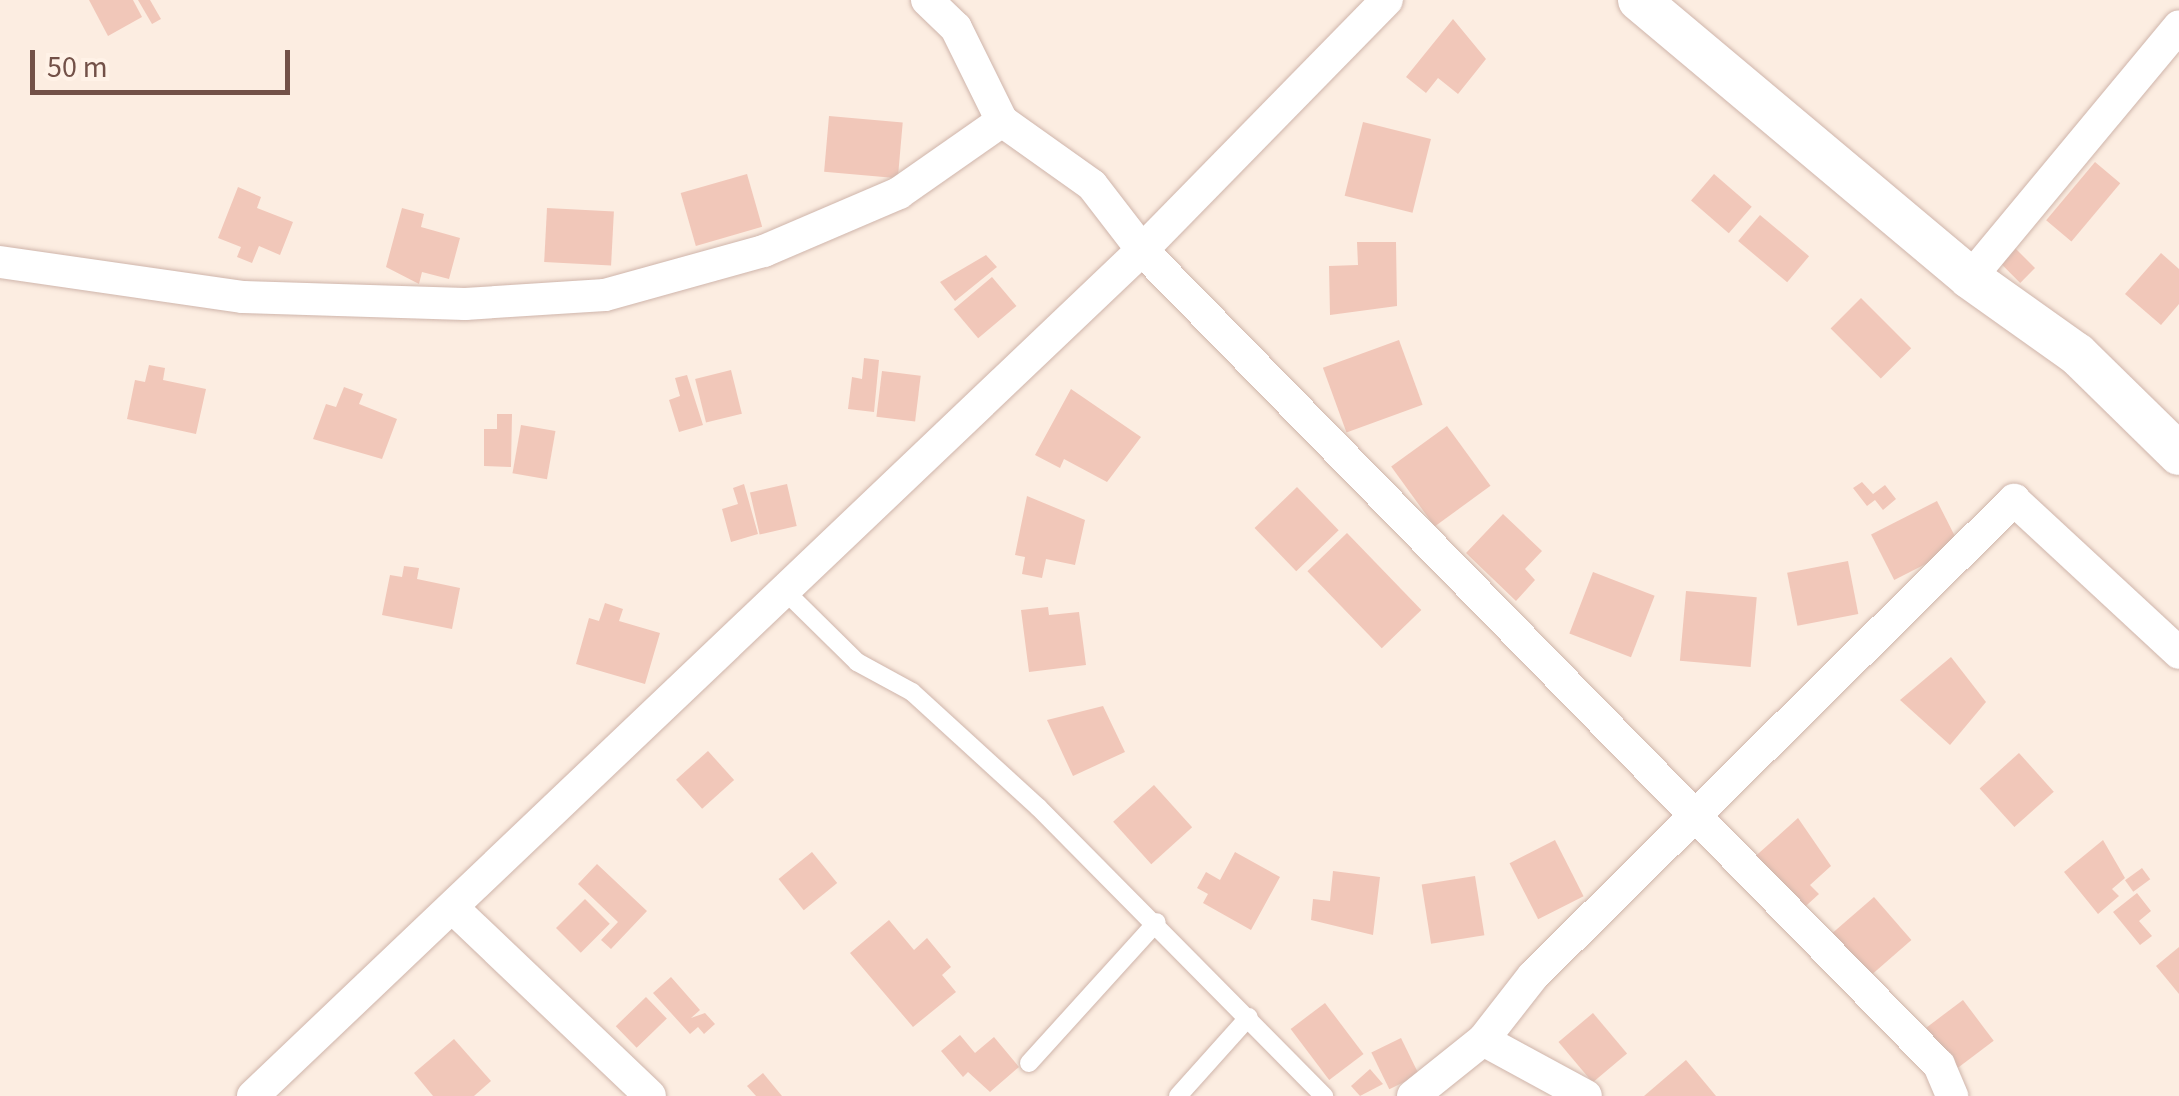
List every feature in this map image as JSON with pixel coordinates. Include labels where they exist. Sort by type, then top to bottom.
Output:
[{"type":"street","points":[[927,0],[956,28],[1002,121],[1092,185],[1142,250],[1938,1065],[1952,1096]]},
{"type":"street","points":[[254,1096],[455,910],[1142,250],[1388,0]]},
{"type":"street","points":[[1639,0],[1970,278],[2077,354],[2179,454]]},
{"type":"street","points":[[1970,278],[2179,26]]},
{"type":"street","points":[[0,262],[243,297],[466,304],[605,295],[764,251],[899,193],[1002,121]]},
{"type":"street","points":[[1413,1096],[1483,1040],[1533,976],[1698,820],[2014,500],[2179,654]]},
{"type":"street","points":[[455,910],[650,1096]]},
{"type":"street","points":[[1483,1040],[1586,1096]]},
{"type":"lane","points":[[786,592],[857,662],[912,692],[1157,922],[1324,1096]]},
{"type":"lane","points":[[1029,1062],[1157,922]]},
{"type":"lane","points":[[1178,1096],[1250,1016]]},
{"type":"building","points":[[89,0],[133,0],[142,17],[108,36]]},
{"type":"building","points":[[138,0],[150,0],[161,19],[152,24]]},
{"type":"building","points":[[1453,19],[1486,59],[1458,94],[1438,78],[1426,93],[1406,77]]},
{"type":"building","points":[[829,116],[903,122],[898,178],[824,172]]},
{"type":"building","points":[[1363,122],[1431,139],[1413,213],[1345,196]]},
{"type":"building","points":[[2095,162],[2120,183],[2071,241],[2046,220]]},
{"type":"building","points":[[747,174],[762,227],[696,246],[681,193]]},
{"type":"building","points":[[1714,174],[1752,207],[1729,233],[1691,200]]},
{"type":"building","points":[[238,187],[261,197],[257,208],[293,222],[280,255],[259,246],[252,263],[237,257],[241,247],[218,238]]},
{"type":"building","points":[[402,208],[424,214],[421,227],[460,238],[449,279],[422,272],[419,284],[386,267]]},
{"type":"building","points":[[547,208],[614,212],[611,265],[544,262]]},
{"type":"building","points":[[1760,215],[1809,256],[1787,282],[1738,241]]},
{"type":"building","points":[[1357,242],[1396,242],[1397,306],[1330,315],[1329,266],[1358,265]]},
{"type":"building","points":[[2011,244],[2035,268],[2020,283],[1996,259]]},
{"type":"building","points":[[2161,253],[2179,269],[2179,304],[2161,325],[2125,294]]},
{"type":"building","points":[[986,255],[997,267],[955,301],[940,282]]},
{"type":"building","points":[[992,277],[1016,306],[978,338],[954,309]]},
{"type":"building","points":[[1861,298],[1911,348],[1881,379],[1831,328]]},
{"type":"building","points":[[1399,340],[1423,405],[1346,433],[1323,368]]},
{"type":"building","points":[[864,358],[879,360],[874,412],[848,409],[852,377],[862,379]]},
{"type":"building","points":[[149,365],[165,368],[163,380],[206,389],[196,434],[127,419],[135,380],[145,382]]},
{"type":"building","points":[[731,370],[742,414],[706,423],[695,379]]},
{"type":"building","points":[[882,371],[921,376],[915,421],[876,417]]},
{"type":"building","points":[[687,375],[703,425],[679,432],[669,400],[680,396],[675,378]]},
{"type":"building","points":[[344,387],[363,394],[359,404],[397,419],[382,459],[313,439],[326,404],[336,407]]},
{"type":"building","points":[[1071,389],[1141,437],[1107,482],[1064,459],[1060,468],[1035,455]]},
{"type":"building","points":[[497,414],[512,414],[511,467],[484,466],[484,429],[497,429]]},
{"type":"building","points":[[521,425],[555,431],[547,479],[512,473]]},
{"type":"building","points":[[1447,426],[1490,486],[1435,526],[1391,467]]},
{"type":"building","points":[[1862,482],[1873,494],[1885,485],[1896,499],[1883,510],[1875,500],[1867,506],[1853,488]]},
{"type":"building","points":[[744,484],[758,534],[731,542],[722,509],[738,504],[733,488]]},
{"type":"building","points":[[787,484],[797,526],[760,534],[750,493]]},
{"type":"building","points":[[1297,487],[1339,530],[1296,571],[1255,528]]},
{"type":"building","points":[[1027,496],[1085,520],[1075,565],[1046,559],[1042,578],[1022,574],[1025,557],[1015,555]]},
{"type":"building","points":[[1937,501],[1960,546],[1894,580],[1871,535]]},
{"type":"building","points":[[1503,514],[1542,551],[1525,569],[1535,580],[1516,601],[1466,553]]},
{"type":"building","points":[[1347,533],[1421,610],[1382,648],[1307,571]]},
{"type":"building","points":[[1848,561],[1858,614],[1797,626],[1787,573]]},
{"type":"building","points":[[404,566],[419,568],[417,579],[460,588],[452,629],[382,615],[390,575],[402,577]]},
{"type":"building","points":[[1593,572],[1655,596],[1631,657],[1569,634]]},
{"type":"building","points":[[1686,591],[1757,597],[1751,667],[1680,661]]},
{"type":"building","points":[[605,603],[623,609],[619,621],[660,633],[645,684],[576,664],[589,618],[599,621]]},
{"type":"building","points":[[1048,607],[1049,615],[1079,612],[1086,665],[1029,672],[1021,610]]},
{"type":"building","points":[[1951,657],[1986,702],[1950,745],[1900,700]]},
{"type":"building","points":[[1103,706],[1125,752],[1073,776],[1047,720]]},
{"type":"building","points":[[708,751],[734,780],[702,809],[676,780]]},
{"type":"building","points":[[2019,753],[2054,792],[2014,827],[1980,788]]},
{"type":"building","points":[[1154,785],[1192,827],[1151,864],[1113,822]]},
{"type":"building","points":[[1798,818],[1831,866],[1810,885],[1819,894],[1797,914],[1750,861]]},
{"type":"building","points":[[1555,840],[1584,896],[1538,919],[1510,863]]},
{"type":"building","points":[[2103,840],[2125,878],[2112,889],[2119,896],[2098,914],[2064,872]]},
{"type":"building","points":[[812,852],[837,883],[804,910],[779,879]]},
{"type":"building","points":[[1235,852],[1280,877],[1251,930],[1203,903],[1208,894],[1197,888],[1206,872],[1220,880]]},
{"type":"building","points":[[597,864],[647,911],[611,949],[601,940],[618,922],[578,884]]},
{"type":"building","points":[[2142,868],[2150,879],[2133,892],[2125,880]]},
{"type":"building","points":[[1333,871],[1380,877],[1373,935],[1311,920],[1313,899],[1330,901]]},
{"type":"building","points":[[1475,876],[1484,935],[1431,944],[1422,884]]},
{"type":"building","points":[[2137,893],[2151,911],[2139,921],[2152,936],[2140,945],[2113,912]]},
{"type":"building","points":[[1874,897],[1911,940],[1866,979],[1829,936]]},
{"type":"building","points":[[585,899],[610,924],[581,953],[556,928]]},
{"type":"building","points":[[889,920],[914,950],[927,938],[951,967],[942,975],[956,992],[913,1027],[850,953]]},
{"type":"building","points":[[2179,947],[2179,994],[2156,966]]},
{"type":"building","points":[[671,977],[700,1010],[691,1018],[705,1013],[715,1024],[704,1034],[698,1027],[690,1034],[653,993]]},
{"type":"building","points":[[646,997],[667,1019],[637,1048],[616,1026]]},
{"type":"building","points":[[1963,1000],[1994,1041],[1957,1068],[1926,1028]]},
{"type":"building","points":[[1325,1003],[1364,1054],[1329,1080],[1291,1029]]},
{"type":"building","points":[[1593,1013],[1627,1054],[1593,1083],[1559,1042]]},
{"type":"building","points":[[960,1035],[975,1053],[994,1037],[1019,1067],[990,1092],[968,1072],[963,1077],[941,1051]]},
{"type":"building","points":[[1401,1038],[1419,1075],[1389,1089],[1371,1052]]},
{"type":"building","points":[[454,1039],[491,1081],[474,1096],[433,1096],[414,1073]]},
{"type":"building","points":[[1686,1060],[1716,1096],[1644,1096]]},
{"type":"building","points":[[1370,1069],[1383,1084],[1360,1096],[1351,1086]]},
{"type":"building","points":[[763,1073],[782,1096],[756,1096],[747,1086]]}]
